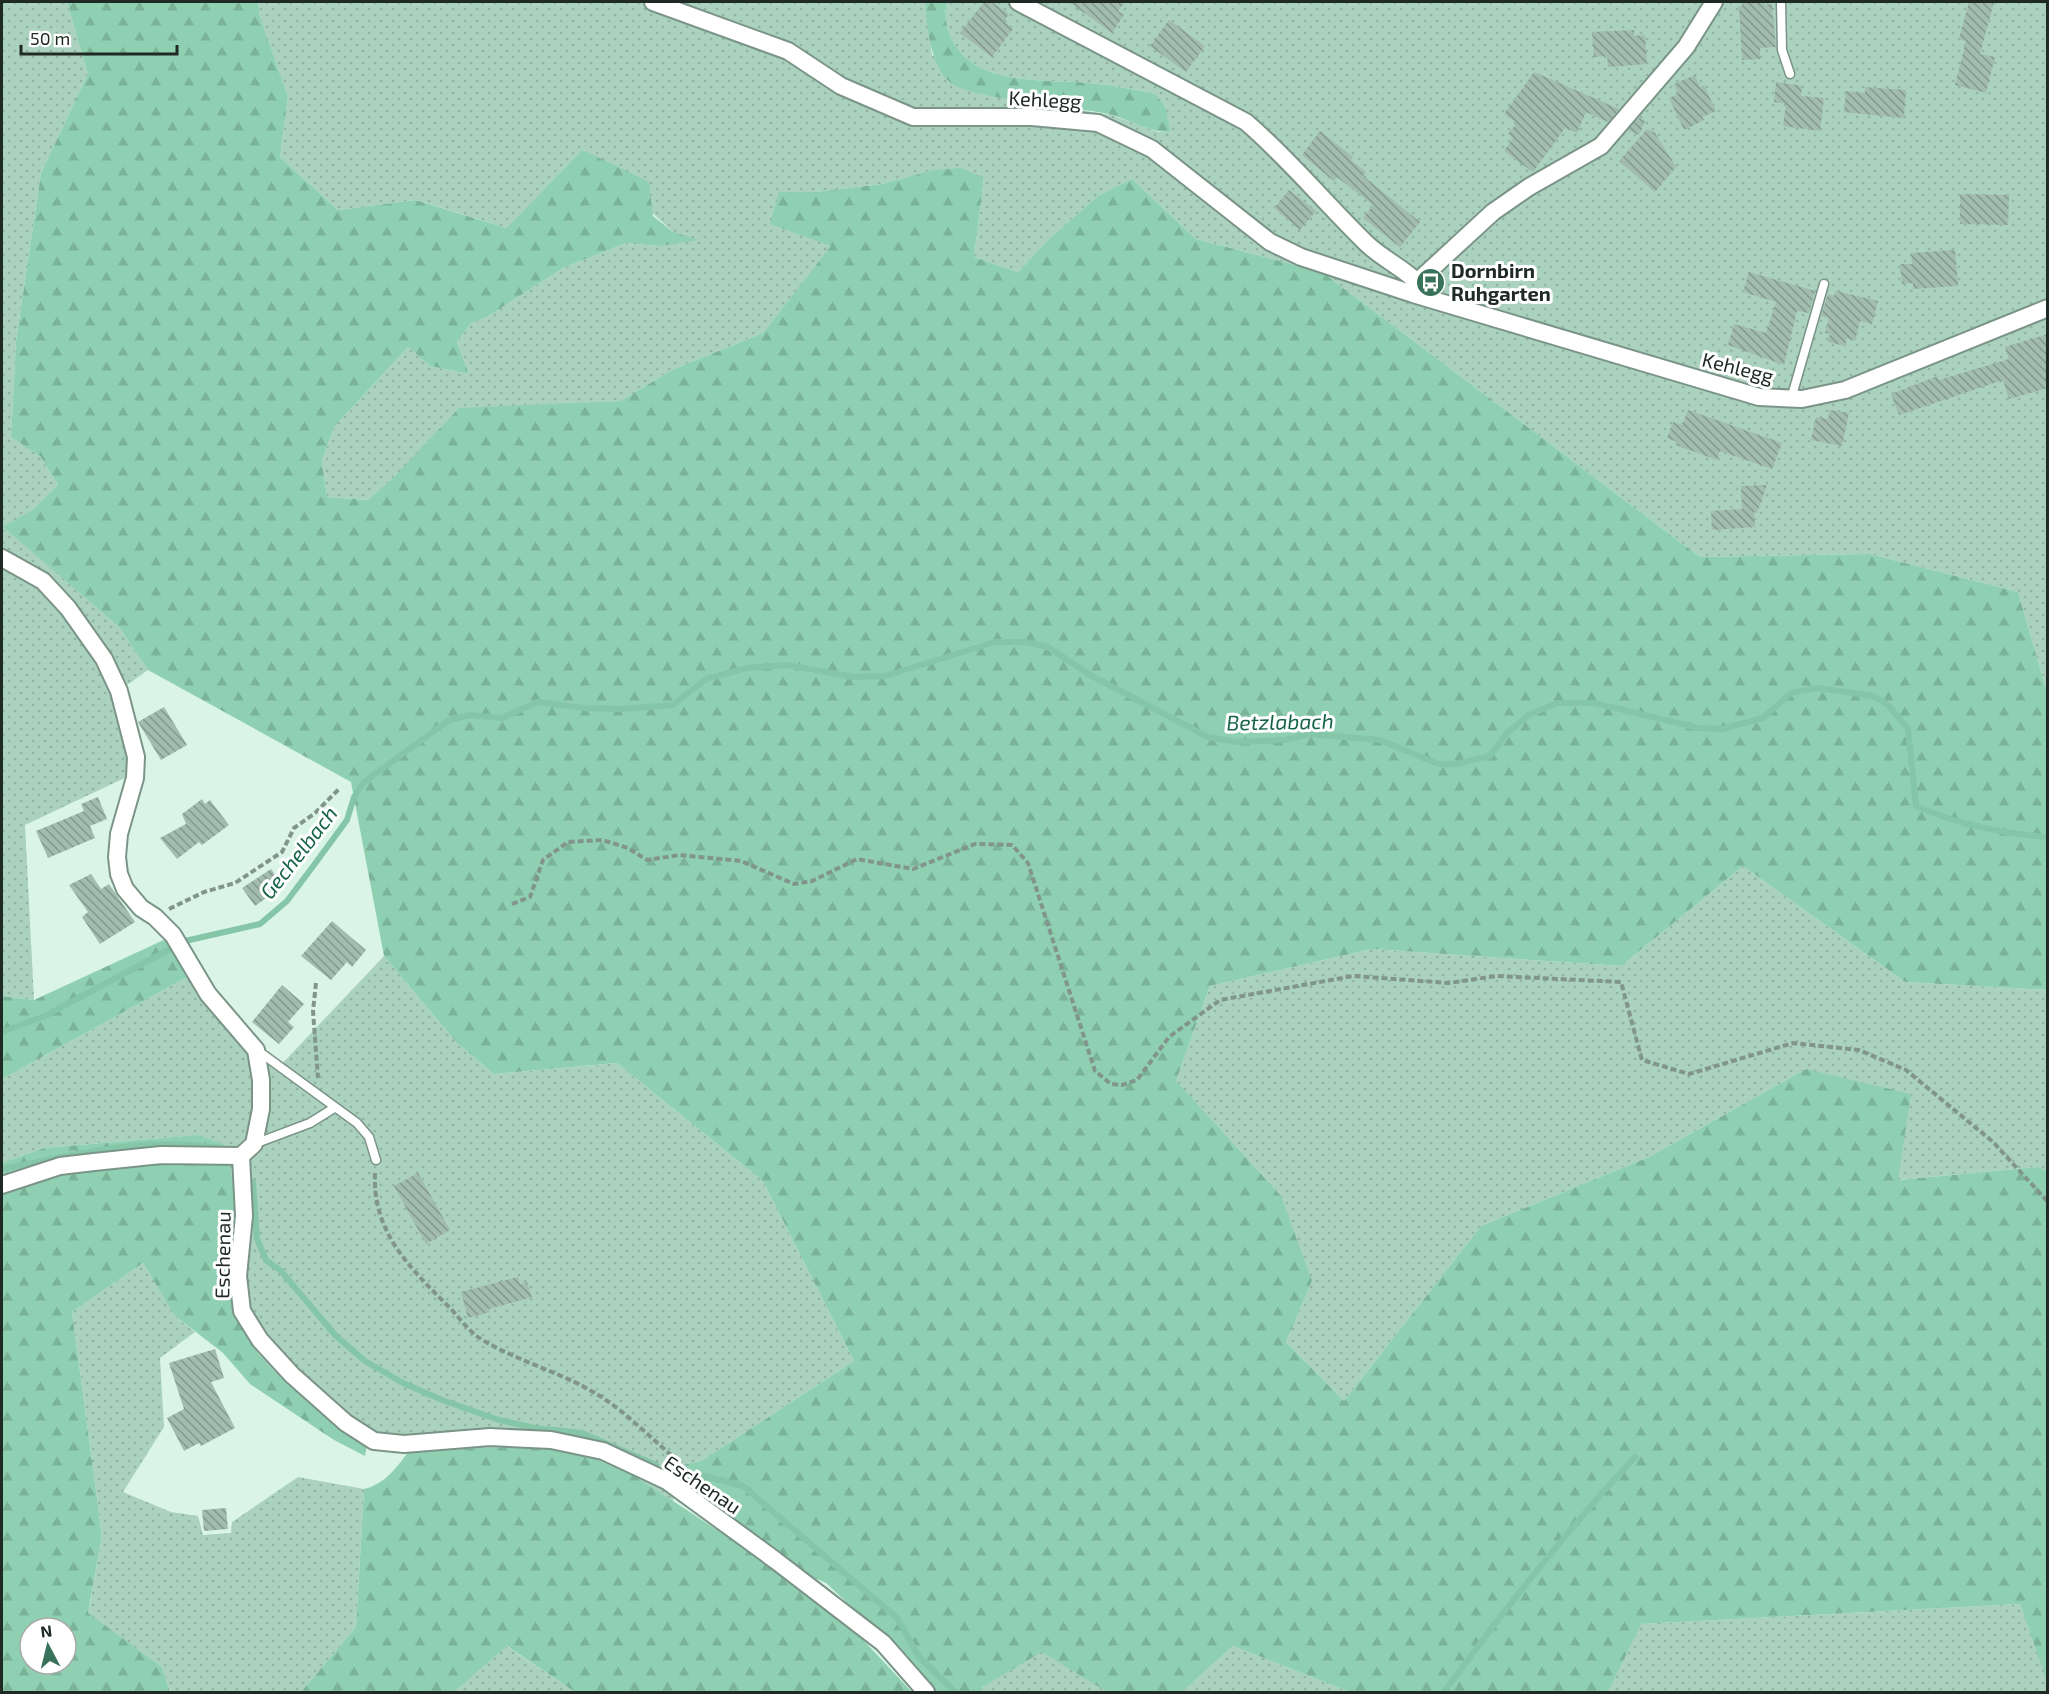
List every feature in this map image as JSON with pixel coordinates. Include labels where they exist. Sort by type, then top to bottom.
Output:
[{"type":"street","name":"Kehlegg","points":[[653,2],[788,51],[841,86],[913,117],[1032,117],[1098,123],[1152,149],[1270,242],[1302,257],[1415,288],[1711,384],[1759,397],[1791,399],[1822,396],[1845,390],[2048,308]]},
{"type":"street","name":"Kehlegg","points":[[1018,2],[1246,122],[1272,145],[1369,246],[1403,268],[1415,288]]},
{"type":"street","points":[[1415,288],[1492,212],[1529,187],[1601,146],[1679,56],[1714,2]]},
{"type":"street","points":[[2,558],[43,581],[68,608],[104,659],[118,691],[136,757],[135,778],[120,834],[117,857],[119,874],[125,889],[141,908],[155,917],[173,935],[208,994],[256,1050],[261,1080],[261,1109],[254,1144],[241,1156],[161,1155],[60,1166],[2,1185]]},
{"type":"street","name":"Eschenau","points":[[241,1156],[244,1216],[238,1276],[242,1311],[260,1340],[292,1375],[346,1423],[374,1441],[404,1444],[490,1437],[551,1440],[603,1451],[667,1481],[775,1560],[883,1643],[926,1692]]},
{"type":"lane","points":[[1781,2],[1782,50],[1790,74]]},
{"type":"lane","points":[[1791,399],[1824,284]]},
{"type":"lane","points":[[256,1050],[357,1123],[369,1137],[376,1160]]},
{"type":"lane","points":[[254,1144],[310,1123],[334,1108]]},
{"type":"path","points":[[184,901],[235,883],[282,852],[294,828],[315,813],[340,788]]},
{"type":"path","points":[[512,904],[530,897],[543,860],[568,842],[602,840],[627,848],[647,860],[680,855],[741,861],[794,884],[812,881],[857,859],[913,869],[975,844],[1012,845],[1028,863],[1095,1071],[1111,1084],[1122,1085],[1137,1080],[1169,1037],[1220,1000],[1353,976],[1449,983],[1496,976],[1621,982],[1642,1060],[1689,1074],[1793,1043],[1858,1050],[1906,1070],[1993,1142],[2048,1202]]},
{"type":"path","points":[[315,1094],[318,1079],[313,1011],[316,983]]},
{"type":"path","points":[[376,1160],[374,1196],[378,1215],[411,1269],[480,1338],[554,1371],[602,1397],[671,1455],[670,1472]]},
{"type":"green space","points":[[2,2],[67,2],[88,74],[41,173],[16,341],[11,436],[40,456],[58,485],[32,510],[4,527],[119,627],[148,670],[116,693],[131,775],[25,825],[34,1000],[2,996]]},
{"type":"green space","points":[[67,2],[258,2],[260,17],[288,97],[280,157],[338,210],[416,200],[506,228],[583,150],[649,182],[653,216],[673,232],[699,240],[659,246],[626,243],[563,268],[487,317],[471,323],[457,342],[469,374],[430,366],[408,347],[334,427],[322,461],[327,497],[368,500],[396,475],[459,408],[620,401],[674,369],[763,333],[831,246],[770,224],[779,192],[815,192],[882,184],[933,170],[961,168],[984,178],[974,257],[1018,272],[1047,241],[1099,195],[1132,179],[1196,239],[1322,272],[1700,557],[1870,554],[2018,592],[2047,692],[2047,990],[1905,982],[1743,866],[1621,966],[1372,949],[1210,986],[1176,1081],[1281,1196],[1312,1281],[1286,1342],[1344,1401],[1481,1226],[1649,1157],[1806,1069],[1911,1094],[1898,1180],[2038,1167],[2047,1171],[2047,1681],[2020,1604],[1641,1624],[1608,1692],[1350,1692],[1233,1646],[1182,1692],[1107,1692],[1042,1652],[981,1688],[983,1692],[934,1692],[884,1637],[826,1583],[801,1572],[677,1480],[682,1465],[701,1461],[854,1361],[763,1181],[617,1063],[494,1074],[456,1042],[384,956],[351,782],[148,670],[119,627],[3,527],[32,510],[58,485],[40,456],[11,437],[16,341],[41,173],[88,74]]},
{"type":"green space","points":[[258,2],[925,2],[932,55],[981,94],[1111,115],[1159,132],[1170,132],[1156,94],[1097,84],[1011,77],[976,65],[962,53],[951,37],[946,20],[947,2],[2047,2],[2047,692],[2018,592],[1870,554],[1700,557],[1322,272],[1196,239],[1132,179],[1099,195],[1047,241],[1018,272],[974,257],[984,178],[933,170],[882,184],[815,192],[779,192],[832,246],[763,333],[674,369],[620,401],[562,404],[396,475],[368,500],[327,497],[322,461],[334,427],[408,347],[430,366],[469,374],[457,342],[471,323],[487,317],[563,268],[626,243],[659,246],[673,232],[584,150],[506,228],[417,200],[338,210],[280,157],[288,97],[260,17]]},
{"type":"green space","points":[[925,2],[947,2],[946,20],[951,37],[962,53],[976,65],[1011,77],[1097,84],[1156,94],[1166,109],[1170,132],[1146,128],[1108,114],[1001,98],[962,89],[951,83],[938,67],[931,46]]},
{"type":"green space","points":[[1743,866],[1905,982],[2047,990],[2047,1171],[2037,1167],[1897,1180],[1806,1069],[1649,1157],[1481,1226],[1344,1401],[1286,1342],[1312,1281],[1176,1081],[1210,986],[1372,949],[1621,966]]},
{"type":"green space","points":[[168,938],[189,976],[2,1079],[2,996],[34,1000]]},
{"type":"green space","points":[[384,956],[456,1042],[494,1074],[617,1063],[763,1181],[854,1361],[701,1461],[682,1465],[673,1501],[635,1476],[461,1450],[409,1451],[367,1444],[270,1370],[244,1330],[232,1299],[235,1204],[197,1135],[44,1148],[2,1163],[2,1079],[189,976],[277,1069]]},
{"type":"green space","points":[[197,1135],[224,1144],[231,1172],[234,1200],[232,1294],[240,1322],[252,1344],[267,1364],[306,1399],[367,1444],[365,1456],[334,1440],[250,1384],[223,1353],[174,1315],[143,1263],[72,1312],[102,1536],[88,1613],[162,1667],[170,1692],[2,1692],[2,1163],[44,1148]]},
{"type":"green space","points":[[143,1263],[174,1315],[195,1332],[160,1358],[164,1427],[123,1492],[171,1512],[198,1516],[203,1535],[231,1533],[232,1522],[298,1477],[364,1489],[356,1627],[301,1692],[170,1692],[162,1667],[88,1614],[102,1536],[72,1312]]},
{"type":"green space","points":[[533,1446],[587,1456],[635,1476],[737,1543],[852,1628],[912,1692],[575,1692],[507,1646],[454,1692],[301,1692],[356,1627],[364,1489],[384,1479],[409,1451]]},
{"type":"green space","points":[[2020,1604],[2048,1681],[2047,1692],[1608,1692],[1640,1624]]},
{"type":"green space","points":[[506,1646],[575,1692],[454,1692]]},
{"type":"green space","points":[[1233,1646],[1350,1692],[1182,1692]]},
{"type":"green space","points":[[1042,1651],[1107,1692],[983,1692],[981,1688]]},
{"type":"building","points":[[984,2],[992,2],[1009,14],[1004,21],[1013,29],[992,57],[960,33]]},
{"type":"building","points":[[1069,2],[1125,2],[1118,11],[1124,15],[1112,33]]},
{"type":"building","points":[[1742,2],[1772,4],[1776,47],[1760,48],[1760,59],[1742,60],[1739,6],[1742,6]]},
{"type":"building","points":[[1969,2],[1994,2],[1980,54],[1995,57],[1986,93],[1955,85],[1966,41],[1959,39]]},
{"type":"building","points":[[1169,20],[1205,46],[1186,72],[1150,46]]},
{"type":"building","points":[[1634,30],[1634,36],[1645,35],[1647,64],[1608,67],[1607,56],[1594,57],[1592,32]]},
{"type":"building","points":[[1534,72],[1619,109],[1608,122],[1586,112],[1577,133],[1565,128],[1533,172],[1504,151],[1513,138],[1508,134],[1517,123],[1504,114]]},
{"type":"building","points":[[1695,75],[1700,87],[1704,85],[1716,111],[1702,117],[1704,120],[1684,130],[1669,98],[1678,94],[1674,84]]},
{"type":"building","points":[[1776,82],[1802,86],[1801,96],[1824,98],[1820,131],[1783,126],[1786,104],[1774,102]]},
{"type":"building","points":[[1865,87],[1906,90],[1904,118],[1844,112],[1846,91],[1865,93]]},
{"type":"building","points":[[1639,118],[1645,121],[1639,135],[1628,130]]},
{"type":"building","points":[[1647,129],[1655,133],[1676,167],[1655,192],[1619,161]]},
{"type":"building","points":[[1320,131],[1353,157],[1351,160],[1366,172],[1363,176],[1420,222],[1400,247],[1363,218],[1373,205],[1337,177],[1334,181],[1302,155]]},
{"type":"building","points":[[1289,190],[1316,211],[1300,230],[1274,208]]},
{"type":"building","points":[[1960,194],[2009,195],[2008,225],[1960,224]]},
{"type":"building","points":[[1955,250],[1958,286],[1913,289],[1913,283],[1902,284],[1900,264],[1912,264],[1911,253]]},
{"type":"building","points":[[1749,272],[1815,291],[1809,313],[1797,311],[1784,365],[1728,345],[1734,324],[1766,333],[1776,302],[1743,292]]},
{"type":"building","points":[[1836,291],[1878,301],[1872,324],[1860,321],[1855,341],[1847,338],[1845,346],[1828,342],[1830,334],[1825,333],[1829,318],[1821,316],[1828,294],[1834,296]]},
{"type":"building","points":[[2048,334],[2048,388],[2009,399],[2003,380],[1899,415],[1891,394],[1938,376],[1939,380],[2009,359],[2005,347]]},
{"type":"building","points":[[1688,410],[1782,443],[1772,469],[1720,451],[1717,460],[1676,445],[1677,442],[1667,438],[1673,422],[1682,425]]},
{"type":"building","points":[[1830,410],[1849,413],[1842,446],[1811,440],[1816,417],[1828,419]]},
{"type":"building","points":[[1767,485],[1757,513],[1754,512],[1755,527],[1712,530],[1711,511],[1742,509],[1741,486]]},
{"type":"building","points":[[164,707],[187,745],[161,760],[138,722]]},
{"type":"building","points":[[98,797],[107,819],[90,826],[95,838],[48,858],[36,831],[84,811],[81,804]]},
{"type":"building","points":[[202,799],[205,804],[210,800],[229,825],[202,845],[199,842],[177,859],[160,838],[186,824],[182,814]]},
{"type":"building","points":[[271,869],[283,886],[255,906],[242,888]]},
{"type":"building","points":[[91,874],[101,889],[109,884],[135,922],[100,944],[82,917],[88,912],[69,885]]},
{"type":"building","points":[[332,921],[366,950],[352,967],[347,962],[331,980],[301,956]]},
{"type":"building","points":[[282,985],[304,1004],[288,1022],[294,1027],[279,1044],[252,1022]]},
{"type":"building","points":[[418,1173],[450,1230],[426,1244],[394,1186]]},
{"type":"building","points":[[518,1277],[520,1284],[527,1282],[532,1297],[489,1309],[490,1312],[468,1318],[461,1292]]},
{"type":"building","points":[[215,1349],[224,1378],[211,1382],[235,1428],[201,1446],[199,1443],[184,1451],[167,1418],[184,1409],[169,1363]]},
{"type":"building","points":[[226,1508],[228,1529],[204,1531],[202,1510]]},
{"type":"waterway","name":"Betzlabach","points":[[2,1032],[45,1016],[185,941],[260,924],[287,901],[347,820],[354,797],[363,783],[449,720],[470,715],[502,718],[538,702],[584,708],[621,709],[673,705],[706,679],[747,668],[787,665],[854,677],[885,676],[995,642],[1025,642],[1048,647],[1090,675],[1208,737],[1238,742],[1285,740],[1309,734],[1380,740],[1438,764],[1456,764],[1490,756],[1506,734],[1530,714],[1558,703],[1595,703],[1698,728],[1722,729],[1763,718],[1791,693],[1818,688],[1873,696],[1888,705],[1908,729],[1916,806],[1980,827],[2048,837]]},
{"type":"waterway","points":[[2,1169],[83,1153],[136,1146],[163,1144],[219,1148]]},
{"type":"waterway","points":[[253,1182],[257,1239],[266,1260],[281,1271],[336,1336],[365,1361],[403,1383],[442,1400],[499,1420],[535,1428],[582,1433],[656,1465]]},
{"type":"waterway","points":[[1444,1692],[1536,1572],[1584,1513],[1635,1457]]},
{"type":"waterway","points":[[683,1475],[700,1475],[743,1486],[897,1618],[919,1657],[955,1692]]},
{"type":"place","name":"Dornbirn Ruhgarten","points":[[1430,282]]},
{"type":"water label","name":"Gechelbach","points":[[298,852]]}]
